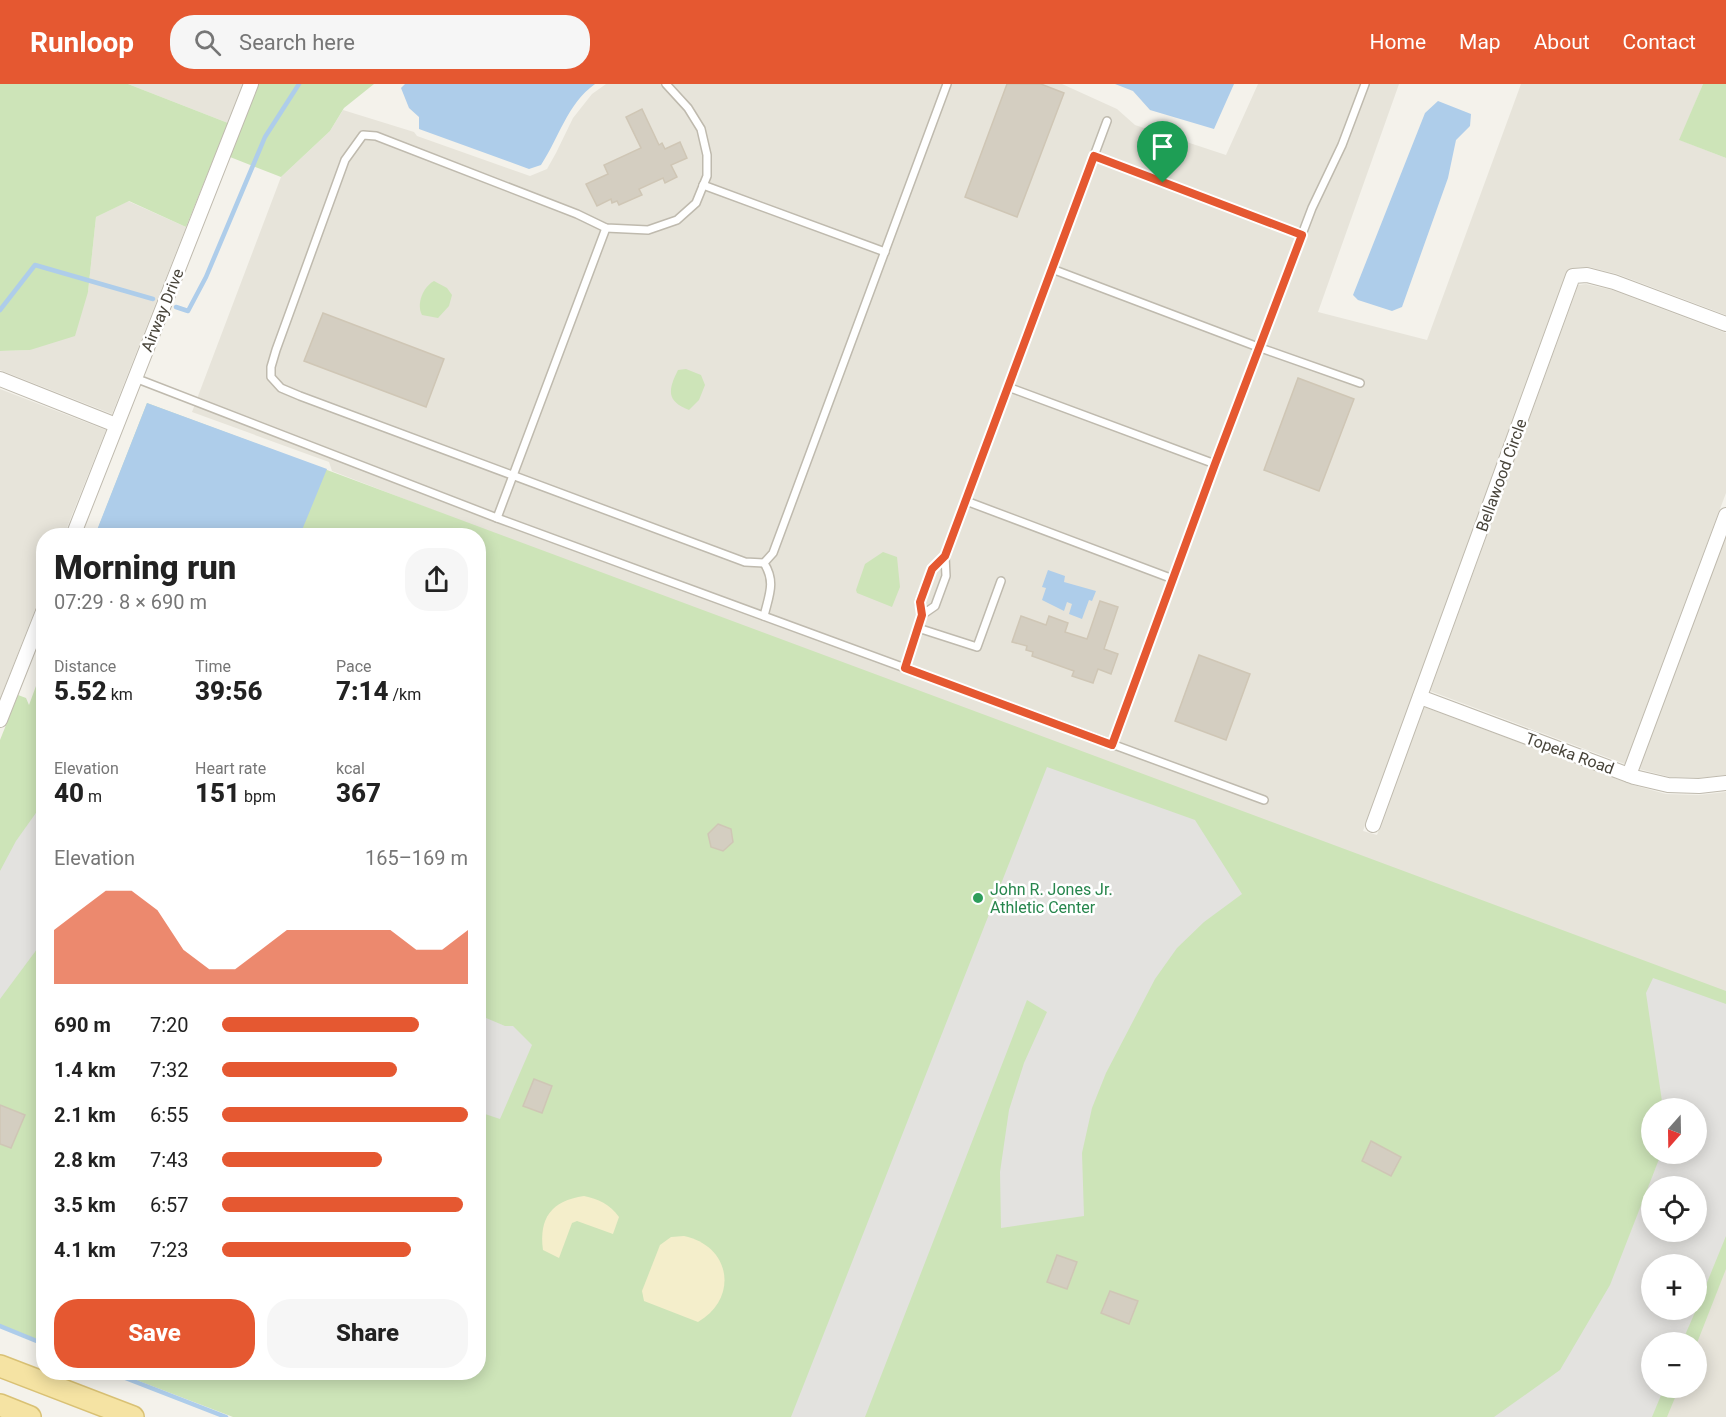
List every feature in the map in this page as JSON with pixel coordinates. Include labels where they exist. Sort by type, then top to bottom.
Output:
[{"type":"main road","points":[[0,1360],[36,1378]]},
{"type":"main road","points":[[0,1366],[133,1417]]},
{"type":"main road","points":[[0,1378],[103,1417]]},
{"type":"main road","points":[[39,1380],[53,1387]]},
{"type":"main road","points":[[0,1406],[30,1417]]},
{"type":"street","name":"Airway Drive","points":[[76,528],[251,84]]},
{"type":"street","name":"Bellawood Circle","points":[[1373,825],[1573,276],[1587,275],[1614,282],[1726,324]]},
{"type":"street","points":[[0,379],[116,425]]},
{"type":"street","points":[[1629,775],[1726,515]]},
{"type":"street","points":[[0,720],[36,629]]},
{"type":"street","name":"Topeka Road","points":[[1420,697],[1629,775],[1668,785],[1699,786],[1726,783]]},
{"type":"lane","points":[[666,84],[688,108],[701,129],[707,155],[707,176],[696,203],[677,220],[648,230],[606,228],[577,214],[376,136],[363,135],[345,160],[276,350],[271,367],[271,377],[281,388],[300,396],[745,562],[764,563]]},
{"type":"lane","points":[[764,563],[773,553],[947,84]]},
{"type":"lane","points":[[1112,745],[1258,347],[1312,208],[1342,145],[1365,84]]},
{"type":"lane","points":[[922,615],[935,606],[946,576],[945,556],[1107,121]]},
{"type":"lane","points":[[1094,156],[1302,235]]},
{"type":"lane","points":[[703,184],[885,252]]},
{"type":"lane","points":[[496,518],[606,228]]},
{"type":"lane","points":[[1052,269],[1360,383]]},
{"type":"lane","points":[[135,378],[496,518],[1264,800]]},
{"type":"lane","points":[[1008,387],[1215,464]]},
{"type":"lane","points":[[966,501],[1173,579]]},
{"type":"lane","points":[[905,668],[922,615],[920,602],[932,569],[945,556]]},
{"type":"lane","points":[[764,563],[771,574],[771,586],[764,616]]},
{"type":"lane","points":[[918,628],[976,647],[1001,581]]},
{"type":"shaded area","points":[[128,84],[243,84],[228,123]]},
{"type":"shaded area","points":[[606,84],[1062,84],[1117,109],[1135,125],[1226,155],[1258,84],[1399,84],[1318,312],[1427,340],[1521,84],[1703,84],[1680,140],[1726,158],[1726,315],[1617,274],[1589,267],[1573,268],[1566,274],[1363,831],[1377,835],[1424,707],[1633,785],[1666,794],[1699,795],[1726,792],[1726,1003],[1350,865],[486,531],[486,528],[479,528],[332,471],[329,462],[192,412],[281,177],[330,131],[343,110],[414,132],[417,136],[530,176],[547,169],[573,118],[592,94]]},
{"type":"shaded area","points":[[128,201],[186,227],[112,414],[0,370],[0,351],[30,350],[88,292],[96,217]]},
{"type":"shaded area","points":[[1586,284],[1612,290],[1726,333],[1726,493],[1625,764],[1430,691],[1578,285]]},
{"type":"shaded area","points":[[0,389],[106,430],[67,528],[36,528],[36,607],[0,699]]},
{"type":"shaded area","points":[[1726,535],[1726,775],[1699,778],[1670,777],[1639,769]]},
{"type":"shaded area","points":[[1047,767],[1195,820],[1242,894],[1204,922],[1177,948],[1155,979],[1106,1073],[1092,1108],[1082,1153],[1084,1216],[1001,1228],[1000,1172],[1009,1110],[1024,1063],[1047,1012],[1027,1000],[865,1417],[791,1417]]},
{"type":"shaded area","points":[[36,813],[36,950],[0,999],[0,871],[16,841]]},
{"type":"shaded area","points":[[1653,978],[1726,1004],[1726,1236],[1707,1283],[1707,1254],[1641,1254],[1641,1320],[1692,1320],[1686,1332],[1641,1332],[1641,1398],[1660,1398],[1652,1417],[1494,1417],[1560,1370],[1610,1285],[1641,1205],[1641,1242],[1707,1242],[1707,1176],[1652,1176],[1657,1164],[1707,1164],[1707,1098],[1662,1098],[1646,993]]},
{"type":"shaded area","points":[[486,1018],[505,1026],[513,1026],[532,1045],[500,1119],[486,1114]]},
{"type":"shaded area","points":[[1726,1232],[1726,1417],[1652,1417],[1659,1398],[1707,1398],[1707,1332],[1696,1332],[1696,1320],[1707,1320],[1707,1281]]},
{"type":"green space","points":[[0,84],[128,84],[228,123],[186,227],[129,201],[96,217],[88,292],[75,336],[30,350],[0,351]]},
{"type":"green space","points":[[259,84],[374,84],[344,108],[330,131],[281,177],[230,157]]},
{"type":"green space","points":[[1703,84],[1726,84],[1726,158],[1679,140]]},
{"type":"green space","points":[[434,281],[447,288],[452,295],[449,306],[438,318],[422,315],[420,311],[420,301],[424,291]]},
{"type":"green space","points":[[686,369],[701,375],[705,385],[699,400],[689,410],[676,403],[671,394],[672,383],[678,370]]},
{"type":"green space","name":"John R. Jones Jr. Athletic Center","points":[[147,403],[483,528],[98,528]]},
{"type":"green space","name":"John R. Jones Jr. Athletic Center","points":[[486,529],[1726,991],[1726,1269],[1707,1317],[1707,1254],[1641,1254],[1641,1320],[1706,1320],[1701,1332],[1641,1332],[1641,1398],[1675,1398],[1667,1417],[233,1417],[136,1380],[486,1380]]},
{"type":"green space","points":[[883,552],[897,557],[900,587],[892,607],[857,593],[856,590],[865,564]]},
{"type":"green space","points":[[36,686],[36,1341],[0,1327],[0,740],[18,695],[26,698],[29,705]]},
{"type":"sand","points":[[584,1196],[603,1203],[619,1217],[613,1234],[577,1221],[572,1223],[559,1258],[543,1250],[543,1229],[550,1213],[563,1202]]},
{"type":"sand","points":[[684,1236],[712,1250],[720,1261],[724,1274],[724,1287],[720,1300],[711,1312],[698,1322],[644,1301],[642,1291],[660,1245],[671,1237]]},
{"type":"water","points":[[405,84],[595,84],[585,92],[570,111],[541,165],[529,169],[419,129],[419,117],[409,108],[401,88]]},
{"type":"water","points":[[1115,84],[1234,84],[1214,129],[1150,110],[1133,91]]},
{"type":"water","points":[[1438,101],[1471,114],[1470,126],[1456,140],[1448,178],[1402,307],[1392,311],[1358,300],[1353,295],[1425,113]]},
{"type":"water","points":[[147,403],[327,469],[303,528],[98,528]]},
{"type":"water","points":[[1048,570],[1065,576],[1064,582],[1096,591],[1092,601],[1089,600],[1082,619],[1069,614],[1072,604],[1067,602],[1064,611],[1042,600],[1046,588],[1042,587]]},
{"type":"building","points":[[1007,84],[1041,84],[1064,93],[1017,217],[965,197]]},
{"type":"building","points":[[642,109],[659,145],[662,143],[665,149],[680,142],[687,158],[671,165],[677,177],[665,183],[663,178],[639,189],[642,195],[619,205],[617,201],[612,203],[611,199],[597,206],[586,184],[608,174],[604,165],[641,148],[626,117]]},
{"type":"building","points":[[323,313],[444,359],[426,407],[304,361]]},
{"type":"building","points":[[1298,378],[1354,399],[1319,491],[1264,470]]},
{"type":"building","points":[[1100,601],[1118,607],[1104,649],[1118,654],[1111,674],[1098,669],[1093,683],[1072,676],[1074,671],[1032,656],[1033,652],[1026,650],[1027,646],[1012,642],[1021,616],[1046,625],[1049,616],[1068,623],[1065,632],[1087,639]]},
{"type":"building","points":[[1199,655],[1250,674],[1226,740],[1175,721]]},
{"type":"building","points":[[718,824],[731,829],[733,842],[723,851],[711,847],[708,834]]},
{"type":"building","points":[[534,1079],[552,1086],[542,1113],[523,1106]]},
{"type":"building","points":[[0,1105],[25,1115],[11,1148],[0,1144]]},
{"type":"building","points":[[1371,1141],[1401,1157],[1391,1176],[1362,1161]]},
{"type":"building","points":[[1057,1255],[1077,1262],[1067,1289],[1047,1282]]},
{"type":"building","points":[[1110,1291],[1138,1301],[1129,1324],[1101,1313]]},
{"type":"waterway","points":[[176,307],[188,311],[206,277],[265,137],[299,84]]},
{"type":"waterway","points":[[0,310],[35,265],[153,299]]},
{"type":"waterway","points":[[0,1326],[36,1341]]},
{"type":"waterway","points":[[131,1380],[226,1417]]},
{"type":"place","name":"John R. Jones Jr. Athletic Center","points":[[978,898]]},
{"type":"route","points":[[1094,156],[1163,183],[1302,235],[1258,347],[1112,745],[905,668],[922,615],[920,602],[932,569],[945,556],[1094,156]]}]
